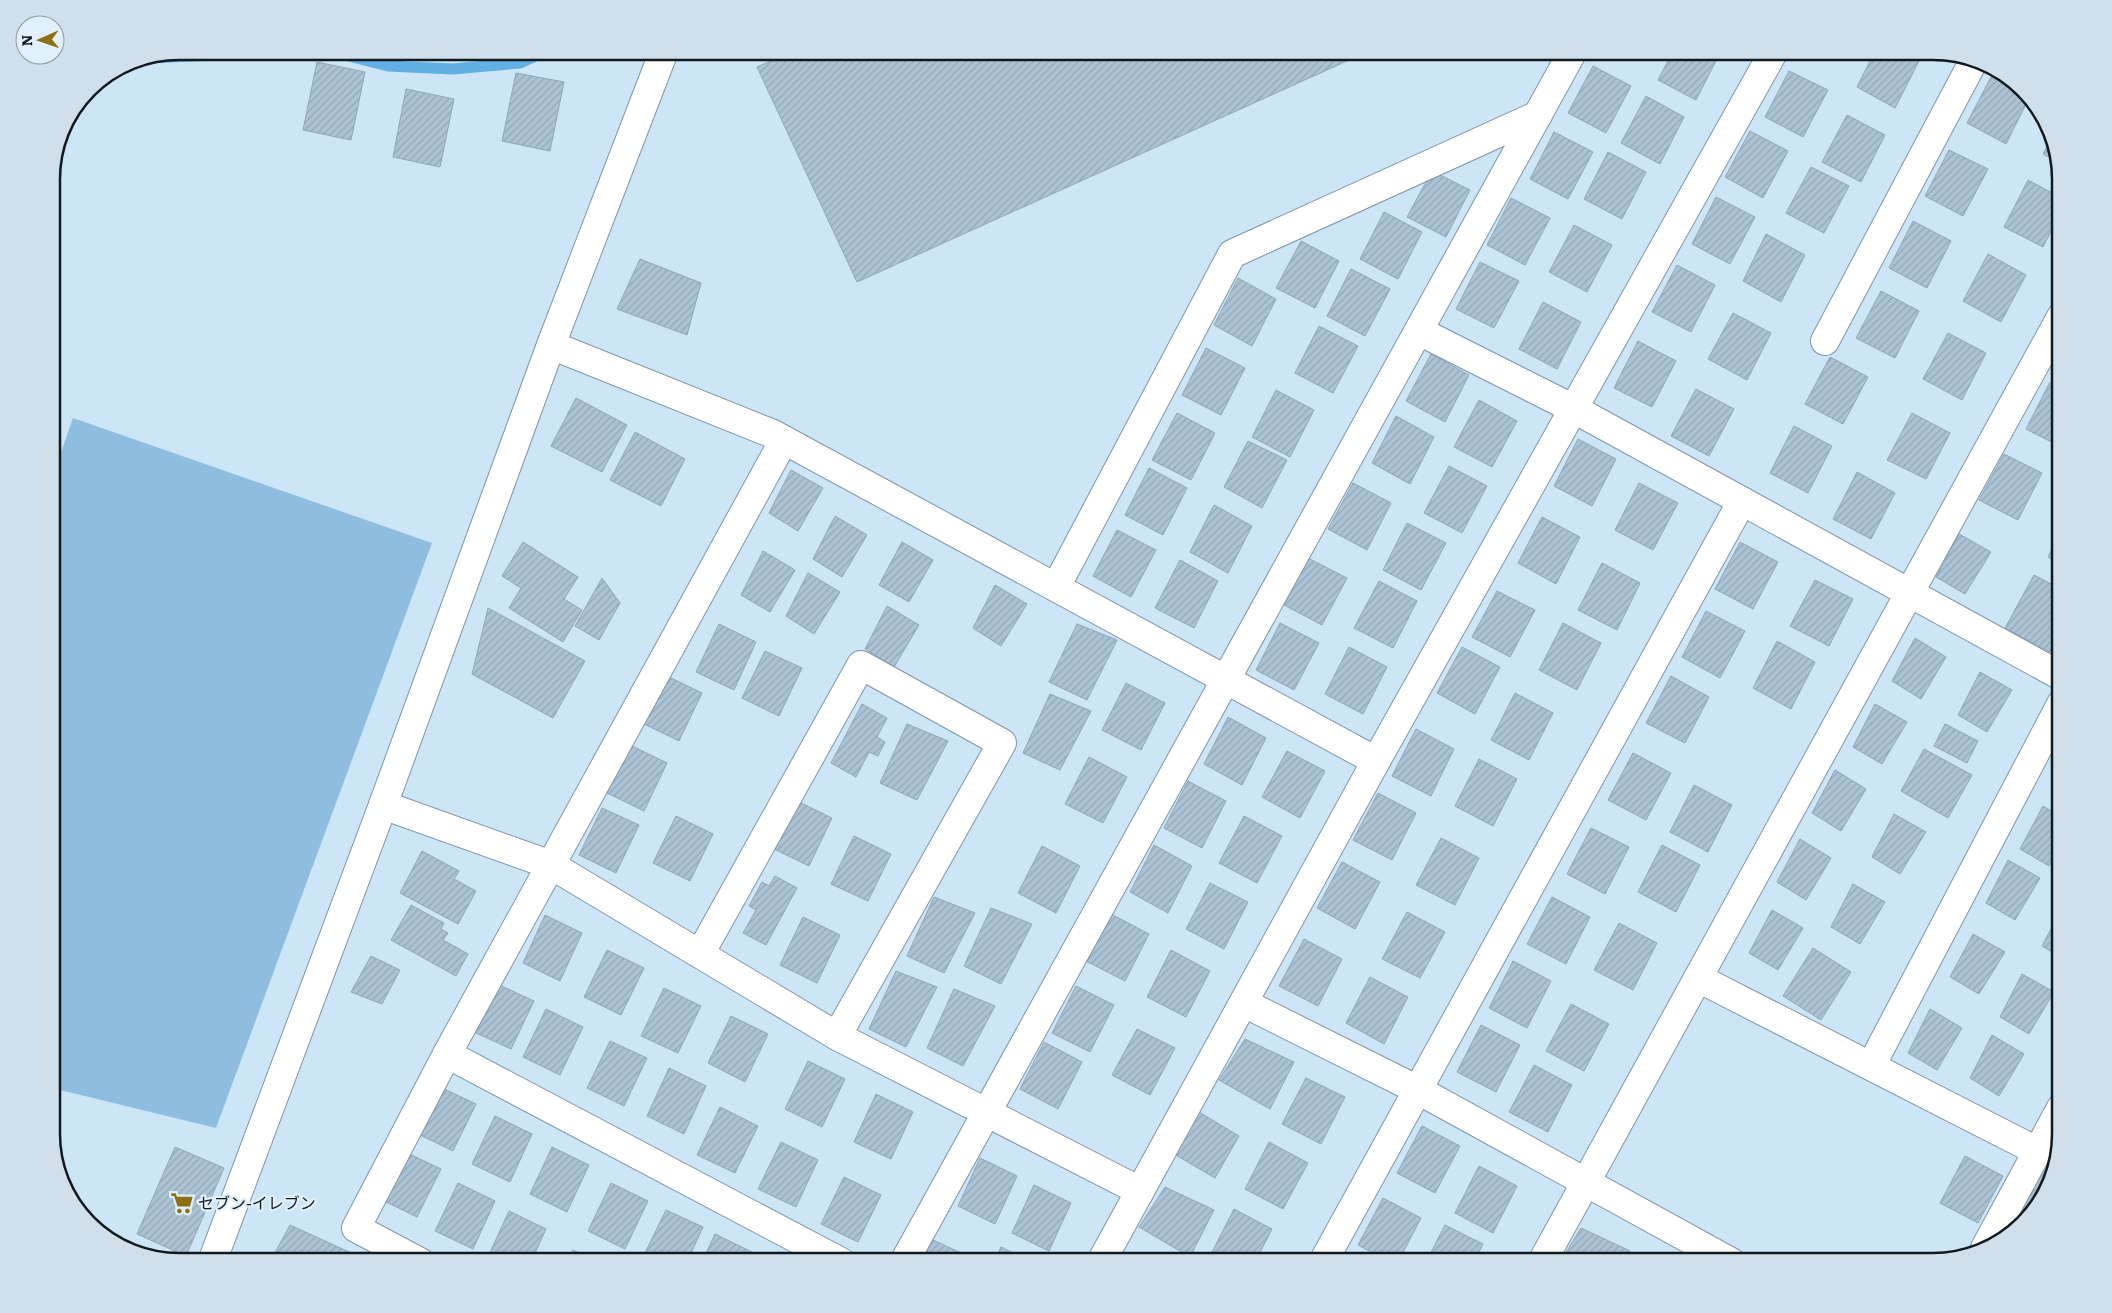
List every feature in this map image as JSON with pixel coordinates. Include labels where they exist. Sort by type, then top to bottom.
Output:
[{"type":"street","points":[[215,1253],[383,805],[551,345],[661,60]]},
{"type":"street","points":[[909,1253],[1568,60]]},
{"type":"street","points":[[1106,1253],[1376,761],[1769,60]]},
{"type":"street","points":[[1825,342],[1971,66]]},
{"type":"street","points":[[1056,587],[1232,254],[1538,115]]},
{"type":"street","points":[[1419,331],[1574,409],[2052,671]]},
{"type":"street","points":[[1547,1253],[2052,332]]},
{"type":"street","points":[[551,345],[784,440],[1376,761]]},
{"type":"street","points":[[403,1253],[356,1228],[447,1054],[784,440]]},
{"type":"street","points":[[1328,1253],[1742,501]]},
{"type":"street","points":[[700,954],[861,665],[1002,743],[837,1036]]},
{"type":"street","points":[[1870,1066],[2052,721]]},
{"type":"street","points":[[383,805],[552,865],[837,1036],[1140,1191]]},
{"type":"street","points":[[1698,978],[2037,1151]]},
{"type":"street","points":[[1244,1003],[1418,1090],[1715,1253]]},
{"type":"street","points":[[447,1054],[823,1253]]},
{"type":"street","points":[[1990,1238],[2052,1124]]},
{"type":"shaded area","points":[[73,418],[432,543],[216,1128],[60,1090],[60,455]]},
{"type":"building","points":[[773,60],[1349,60],[857,282],[757,67]]},
{"type":"building","points":[[1668,60],[1716,60],[1696,100],[1658,80]]},
{"type":"building","points":[[1870,60],[1919,61],[1895,108],[1857,87]]},
{"type":"building","points":[[317,62],[365,72],[351,140],[303,130]]},
{"type":"building","points":[[1593,66],[1631,86],[1606,133],[1568,113]]},
{"type":"building","points":[[1789,71],[1828,90],[1803,137],[1765,117]]},
{"type":"building","points":[[516,73],[564,82],[550,151],[502,141]]},
{"type":"building","points":[[1991,77],[2005,85],[2025,105],[2006,144],[1967,123]]},
{"type":"building","points":[[406,89],[454,99],[440,167],[393,157]]},
{"type":"building","points":[[1646,96],[1684,117],[1660,164],[1621,143]]},
{"type":"building","points":[[1847,115],[1885,135],[1861,182],[1822,162]]},
{"type":"building","points":[[1750,131],[1788,151],[1763,198],[1725,177]]},
{"type":"building","points":[[1554,132],[1593,152],[1568,199],[1530,179]]},
{"type":"building","points":[[2047,146],[2050,158],[2043,154]]},
{"type":"building","points":[[1949,150],[1988,169],[1963,216],[1925,196]]},
{"type":"building","points":[[1608,152],[1646,172],[1622,219],[1584,199]]},
{"type":"building","points":[[1811,167],[1849,186],[1824,233],[1786,213]]},
{"type":"building","points":[[1432,171],[1470,190],[1446,237],[1407,217]]},
{"type":"building","points":[[2028,180],[2052,193],[2052,230],[2043,247],[2004,227]]},
{"type":"building","points":[[1716,197],[1755,217],[1730,264],[1692,244]]},
{"type":"building","points":[[1511,198],[1550,218],[1525,265],[1487,245]]},
{"type":"building","points":[[1384,212],[1422,232],[1398,279],[1360,259]]},
{"type":"building","points":[[1913,221],[1951,241],[1927,288],[1889,268]]},
{"type":"building","points":[[1574,225],[1612,245],[1587,292],[1549,272]]},
{"type":"building","points":[[1766,234],[1805,255],[1781,302],[1743,281]]},
{"type":"building","points":[[1301,241],[1339,261],[1315,308],[1276,288]]},
{"type":"building","points":[[1988,254],[2026,275],[2001,322],[1963,301]]},
{"type":"building","points":[[640,259],[701,283],[687,335],[617,309]]},
{"type":"building","points":[[1480,262],[1519,281],[1494,328],[1456,309]]},
{"type":"building","points":[[1677,265],[1715,285],[1691,332],[1652,312]]},
{"type":"building","points":[[1351,269],[1390,289],[1365,336],[1327,316]]},
{"type":"building","points":[[1238,278],[1276,299],[1252,346],[1214,325]]},
{"type":"building","points":[[1881,291],[1919,311],[1895,358],[1856,338]]},
{"type":"building","points":[[1543,302],[1581,322],[1557,369],[1519,349]]},
{"type":"building","points":[[1733,313],[1771,333],[1747,380],[1708,359]]},
{"type":"building","points":[[1319,326],[1358,346],[1333,393],[1295,373]]},
{"type":"building","points":[[1948,333],[1986,353],[1962,400],[1923,379]]},
{"type":"building","points":[[1638,341],[1676,361],[1652,407],[1614,388]]},
{"type":"building","points":[[1206,348],[1245,368],[1221,415],[1182,395]]},
{"type":"building","points":[[1431,354],[1469,375],[1445,422],[1406,401]]},
{"type":"building","points":[[1830,357],[1868,377],[1843,424],[1805,404]]},
{"type":"building","points":[[2050,382],[2052,383],[2052,442],[2026,429]]},
{"type":"building","points":[[1696,389],[1734,409],[1709,456],[1671,436]]},
{"type":"building","points":[[1276,390],[1314,410],[1290,457],[1252,437]]},
{"type":"building","points":[[576,398],[627,425],[602,472],[551,446]]},
{"type":"building","points":[[1479,400],[1517,421],[1492,467],[1454,447]]},
{"type":"building","points":[[1177,413],[1215,433],[1191,480],[1152,460]]},
{"type":"building","points":[[1912,413],[1950,433],[1926,479],[1887,460]]},
{"type":"building","points":[[1396,416],[1434,437],[1410,484],[1372,463]]},
{"type":"building","points":[[1794,426],[1832,446],[1808,493],[1770,473]]},
{"type":"building","points":[[635,432],[685,459],[661,506],[610,480]]},
{"type":"building","points":[[1578,439],[1616,459],[1592,506],[1554,486]]},
{"type":"building","points":[[1248,441],[1287,460],[1262,508],[1224,487]]},
{"type":"building","points":[[2004,454],[2042,473],[2018,520],[1979,500]]},
{"type":"building","points":[[1449,466],[1487,486],[1462,533],[1424,513]]},
{"type":"building","points":[[1149,468],[1187,488],[1163,535],[1125,515]]},
{"type":"building","points":[[791,470],[823,488],[798,531],[769,513]]},
{"type":"building","points":[[1857,472],[1895,493],[1871,539],[1833,519]]},
{"type":"building","points":[[1353,483],[1391,503],[1367,550],[1328,529]]},
{"type":"building","points":[[1639,483],[1678,503],[1653,550],[1615,530]]},
{"type":"building","points":[[1214,505],[1252,526],[1228,573],[1190,552]]},
{"type":"building","points":[[835,516],[867,535],[842,577],[813,559]]},
{"type":"building","points":[[1542,517],[1580,537],[1556,584],[1518,563]]},
{"type":"building","points":[[1407,523],[1446,543],[1421,590],[1383,570]]},
{"type":"building","points":[[1117,530],[1156,550],[1131,597],[1093,576]]},
{"type":"building","points":[[1959,534],[1991,552],[1965,594],[1936,577]]},
{"type":"building","points":[[523,542],[578,577],[564,599],[582,610],[563,642],[509,608],[521,588],[502,576]]},
{"type":"building","points":[[902,542],[933,560],[909,602],[879,585]]},
{"type":"building","points":[[1740,542],[1778,562],[1753,609],[1715,589]]},
{"type":"building","points":[[2052,549],[2052,559],[2048,557]]},
{"type":"building","points":[[763,551],[795,570],[770,612],[741,595]]},
{"type":"building","points":[[1308,558],[1347,578],[1322,625],[1284,605]]},
{"type":"building","points":[[1180,560],[1218,581],[1194,628],[1155,608]]},
{"type":"building","points":[[1602,563],[1640,583],[1617,630],[1578,610]]},
{"type":"building","points":[[808,573],[840,592],[814,634],[786,616]]},
{"type":"building","points":[[2034,575],[2052,584],[2052,648],[2050,652],[2005,628]]},
{"type":"building","points":[[602,578],[620,603],[599,640],[575,626]]},
{"type":"building","points":[[1815,580],[1853,599],[1829,646],[1790,626]]},
{"type":"building","points":[[1379,581],[1417,601],[1393,648],[1354,628]]},
{"type":"building","points":[[995,585],[1027,604],[1001,646],[973,628]]},
{"type":"building","points":[[1497,591],[1535,610],[1510,657],[1472,637]]},
{"type":"building","points":[[887,606],[919,625],[894,667],[865,649]]},
{"type":"building","points":[[488,608],[585,661],[553,718],[472,674]]},
{"type":"building","points":[[1706,611],[1745,631],[1720,678],[1682,657]]},
{"type":"building","points":[[1280,623],[1319,643],[1294,690],[1256,670]]},
{"type":"building","points":[[1563,623],[1601,643],[1577,690],[1539,670]]},
{"type":"building","points":[[719,624],[756,642],[734,690],[696,672]]},
{"type":"building","points":[[1077,624],[1117,640],[1087,700],[1049,682]]},
{"type":"building","points":[[1915,638],[1946,657],[1921,699],[1892,681]]},
{"type":"building","points":[[1777,641],[1815,662],[1791,709],[1753,688]]},
{"type":"building","points":[[1349,647],[1387,667],[1363,714],[1325,694]]},
{"type":"building","points":[[1462,647],[1500,667],[1475,714],[1437,693]]},
{"type":"building","points":[[765,651],[802,668],[779,716],[742,698]]},
{"type":"building","points":[[1980,672],[2012,690],[1987,732],[1958,715]]},
{"type":"building","points":[[665,675],[702,693],[679,741],[642,723]]},
{"type":"building","points":[[1671,676],[1709,697],[1685,743],[1646,723]]},
{"type":"building","points":[[1126,683],[1165,703],[1141,750],[1102,730]]},
{"type":"building","points":[[1515,693],[1553,713],[1529,760],[1491,740]]},
{"type":"building","points":[[1050,694],[1091,711],[1060,770],[1023,753]]},
{"type":"building","points":[[862,704],[887,718],[877,737],[885,742],[878,756],[869,752],[856,777],[831,763]]},
{"type":"building","points":[[1875,704],[1907,722],[1882,764],[1853,747]]},
{"type":"building","points":[[1228,717],[1266,738],[1242,785],[1204,764]]},
{"type":"building","points":[[907,724],[948,741],[917,800],[880,783]]},
{"type":"building","points":[[1945,724],[1978,741],[1967,763],[1934,746]]},
{"type":"building","points":[[1416,729],[1454,749],[1431,796],[1392,776]]},
{"type":"building","points":[[630,745],[667,763],[644,811],[607,793]]},
{"type":"building","points":[[1924,749],[1972,775],[1948,818],[1901,791]]},
{"type":"building","points":[[1287,751],[1325,771],[1300,818],[1262,797]]},
{"type":"building","points":[[1633,753],[1671,773],[1646,820],[1608,800]]},
{"type":"building","points":[[1089,757],[1127,777],[1103,823],[1065,804]]},
{"type":"building","points":[[1479,759],[1517,779],[1493,826],[1455,806]]},
{"type":"building","points":[[1835,770],[1866,789],[1841,831],[1812,813]]},
{"type":"building","points":[[1188,781],[1226,801],[1202,848],[1164,828]]},
{"type":"building","points":[[1694,785],[1732,805],[1708,852],[1670,832]]},
{"type":"building","points":[[1378,793],[1416,813],[1392,860],[1353,840]]},
{"type":"building","points":[[795,800],[832,818],[809,866],[772,848]]},
{"type":"building","points":[[2043,806],[2052,812],[2052,861],[2049,866],[2020,849]]},
{"type":"building","points":[[602,808],[639,825],[616,873],[579,855]]},
{"type":"building","points":[[1894,814],[1926,832],[1900,874],[1872,857]]},
{"type":"building","points":[[676,816],[713,834],[690,881],[653,863]]},
{"type":"building","points":[[1244,816],[1282,836],[1257,883],[1219,863]]},
{"type":"building","points":[[1591,828],[1629,847],[1605,894],[1567,874]]},
{"type":"building","points":[[854,836],[891,854],[868,901],[831,884]]},
{"type":"building","points":[[1441,838],[1479,858],[1455,905],[1416,885]]},
{"type":"building","points":[[1800,839],[1831,858],[1806,900],[1777,882]]},
{"type":"building","points":[[1154,845],[1192,866],[1168,913],[1130,892]]},
{"type":"building","points":[[1662,845],[1700,865],[1676,912],[1638,892]]},
{"type":"building","points":[[1042,846],[1080,866],[1056,913],[1018,893]]},
{"type":"building","points":[[422,851],[459,871],[454,879],[476,891],[458,924],[400,893]]},
{"type":"building","points":[[2008,860],[2040,878],[2015,920],[1986,903]]},
{"type":"building","points":[[1342,862],[1380,882],[1355,929],[1317,908]]},
{"type":"building","points":[[775,876],[797,888],[766,945],[743,933],[756,910],[749,906],[762,882],[769,886]]},
{"type":"building","points":[[1210,883],[1248,902],[1224,949],[1186,929]]},
{"type":"building","points":[[1853,884],[1885,902],[1860,944],[1831,927]]},
{"type":"building","points":[[934,897],[975,913],[944,973],[907,956]]},
{"type":"building","points":[[1552,897],[1590,917],[1566,964],[1527,944]]},
{"type":"building","points":[[411,905],[444,923],[441,929],[448,933],[443,940],[468,954],[456,976],[391,940]]},
{"type":"building","points":[[991,908],[1032,924],[1001,984],[964,966]]},
{"type":"building","points":[[1772,910],[1803,928],[1778,970],[1749,953]]},
{"type":"building","points":[[1407,912],[1445,932],[1420,978],[1382,959]]},
{"type":"building","points":[[1111,914],[1149,934],[1125,981],[1086,961]]},
{"type":"building","points":[[545,915],[582,933],[560,981],[523,963]]},
{"type":"building","points":[[803,917],[840,935],[817,983],[780,965]]},
{"type":"building","points":[[1619,923],[1657,943],[1633,990],[1594,970]]},
{"type":"building","points":[[2052,927],[2052,952],[2042,946]]},
{"type":"building","points":[[1973,934],[2005,952],[1979,994],[1950,977]]},
{"type":"building","points":[[1304,939],[1342,959],[1318,1006],[1279,986]]},
{"type":"building","points":[[1813,948],[1851,972],[1821,1020],[1783,996]]},
{"type":"building","points":[[607,950],[644,968],[621,1015],[584,997]]},
{"type":"building","points":[[1171,950],[1210,971],[1186,1017],[1147,997]]},
{"type":"building","points":[[371,956],[400,970],[382,1004],[351,992]]},
{"type":"building","points":[[1513,961],[1551,981],[1527,1028],[1489,1008]]},
{"type":"building","points":[[896,971],[937,987],[906,1047],[869,1029]]},
{"type":"building","points":[[2022,974],[2052,991],[2052,995],[2029,1034],[2000,1017]]},
{"type":"building","points":[[1370,977],[1408,997],[1384,1044],[1346,1023]]},
{"type":"building","points":[[497,984],[534,1001],[511,1049],[474,1032]]},
{"type":"building","points":[[1076,986],[1114,1005],[1090,1052],[1052,1033]]},
{"type":"building","points":[[664,988],[701,1006],[678,1053],[641,1036]]},
{"type":"building","points":[[954,989],[995,1006],[963,1066],[927,1048]]},
{"type":"building","points":[[1571,1004],[1609,1024],[1584,1071],[1546,1051]]},
{"type":"building","points":[[546,1009],[583,1027],[560,1075],[523,1057]]},
{"type":"building","points":[[1930,1009],[1962,1028],[1937,1070],[1908,1053]]},
{"type":"building","points":[[731,1016],[768,1034],[745,1082],[708,1063]]},
{"type":"building","points":[[1481,1025],[1520,1045],[1496,1092],[1457,1072]]},
{"type":"building","points":[[1137,1029],[1175,1048],[1150,1095],[1112,1075]]},
{"type":"building","points":[[1992,1035],[2024,1054],[1999,1096],[1970,1078]]},
{"type":"building","points":[[1245,1039],[1294,1062],[1270,1109],[1219,1080]]},
{"type":"building","points":[[610,1041],[647,1058],[624,1106],[587,1088]]},
{"type":"building","points":[[1044,1042],[1082,1062],[1058,1109],[1020,1089]]},
{"type":"building","points":[[808,1061],[845,1079],[822,1127],[785,1109]]},
{"type":"building","points":[[1534,1065],[1572,1085],[1548,1132],[1509,1112]]},
{"type":"building","points":[[669,1068],[706,1086],[684,1134],[647,1116]]},
{"type":"building","points":[[1306,1078],[1345,1097],[1321,1144],[1282,1124]]},
{"type":"building","points":[[438,1086],[476,1104],[453,1151],[416,1133]]},
{"type":"building","points":[[876,1094],[913,1112],[891,1159],[854,1142]]},
{"type":"building","points":[[720,1107],[758,1126],[735,1173],[697,1155]]},
{"type":"building","points":[[1199,1112],[1239,1136],[1215,1178],[1174,1154]]},
{"type":"building","points":[[495,1116],[532,1134],[510,1182],[472,1164]]},
{"type":"building","points":[[1422,1126],[1460,1146],[1435,1193],[1397,1173]]},
{"type":"building","points":[[781,1142],[818,1160],[796,1207],[758,1189]]},
{"type":"building","points":[[1269,1142],[1308,1163],[1283,1209],[1245,1189]]},
{"type":"building","points":[[175,1147],[224,1168],[187,1253],[179,1253],[137,1234]]},
{"type":"building","points":[[552,1147],[589,1165],[567,1212],[530,1194]]},
{"type":"building","points":[[403,1151],[441,1169],[417,1217],[380,1199]]},
{"type":"building","points":[[1965,1156],[2003,1176],[1978,1223],[1940,1203]]},
{"type":"building","points":[[980,1158],[1017,1176],[995,1224],[958,1206]]},
{"type":"building","points":[[2044,1165],[2047,1167],[2036,1193],[2021,1213],[2019,1212]]},
{"type":"building","points":[[1479,1166],[1517,1186],[1493,1233],[1455,1213]]},
{"type":"building","points":[[844,1177],[881,1195],[858,1242],[821,1224]]},
{"type":"building","points":[[458,1183],[495,1201],[473,1249],[435,1231]]},
{"type":"building","points":[[611,1183],[648,1201],[625,1249],[588,1231]]},
{"type":"building","points":[[1034,1185],[1071,1203],[1049,1251],[1012,1233]]},
{"type":"building","points":[[1165,1187],[1214,1210],[1192,1253],[1183,1253],[1139,1227]]},
{"type":"building","points":[[1383,1198],[1421,1218],[1403,1253],[1373,1253],[1358,1245]]},
{"type":"building","points":[[1234,1209],[1272,1229],[1260,1253],[1212,1253]]},
{"type":"building","points":[[666,1210],[703,1227],[691,1253],[645,1253]]},
{"type":"building","points":[[509,1211],[546,1229],[535,1253],[490,1253]]},
{"type":"building","points":[[290,1225],[351,1253],[275,1253]]},
{"type":"building","points":[[1445,1225],[1483,1244],[1478,1253],[1431,1253]]},
{"type":"building","points":[[1581,1228],[1630,1251],[1629,1253],[1566,1253]]},
{"type":"building","points":[[715,1234],[752,1252],[752,1253],[706,1253]]},
{"type":"building","points":[[933,1240],[961,1253],[926,1253]]},
{"type":"building","points":[[1001,1247],[1013,1253],[998,1253]]},
{"type":"waterway","points":[[364,60],[388,66],[453,69],[520,63],[526,60]]},
{"type":"place","name":"セブン-イレブン","points":[[182,1203]]}]
